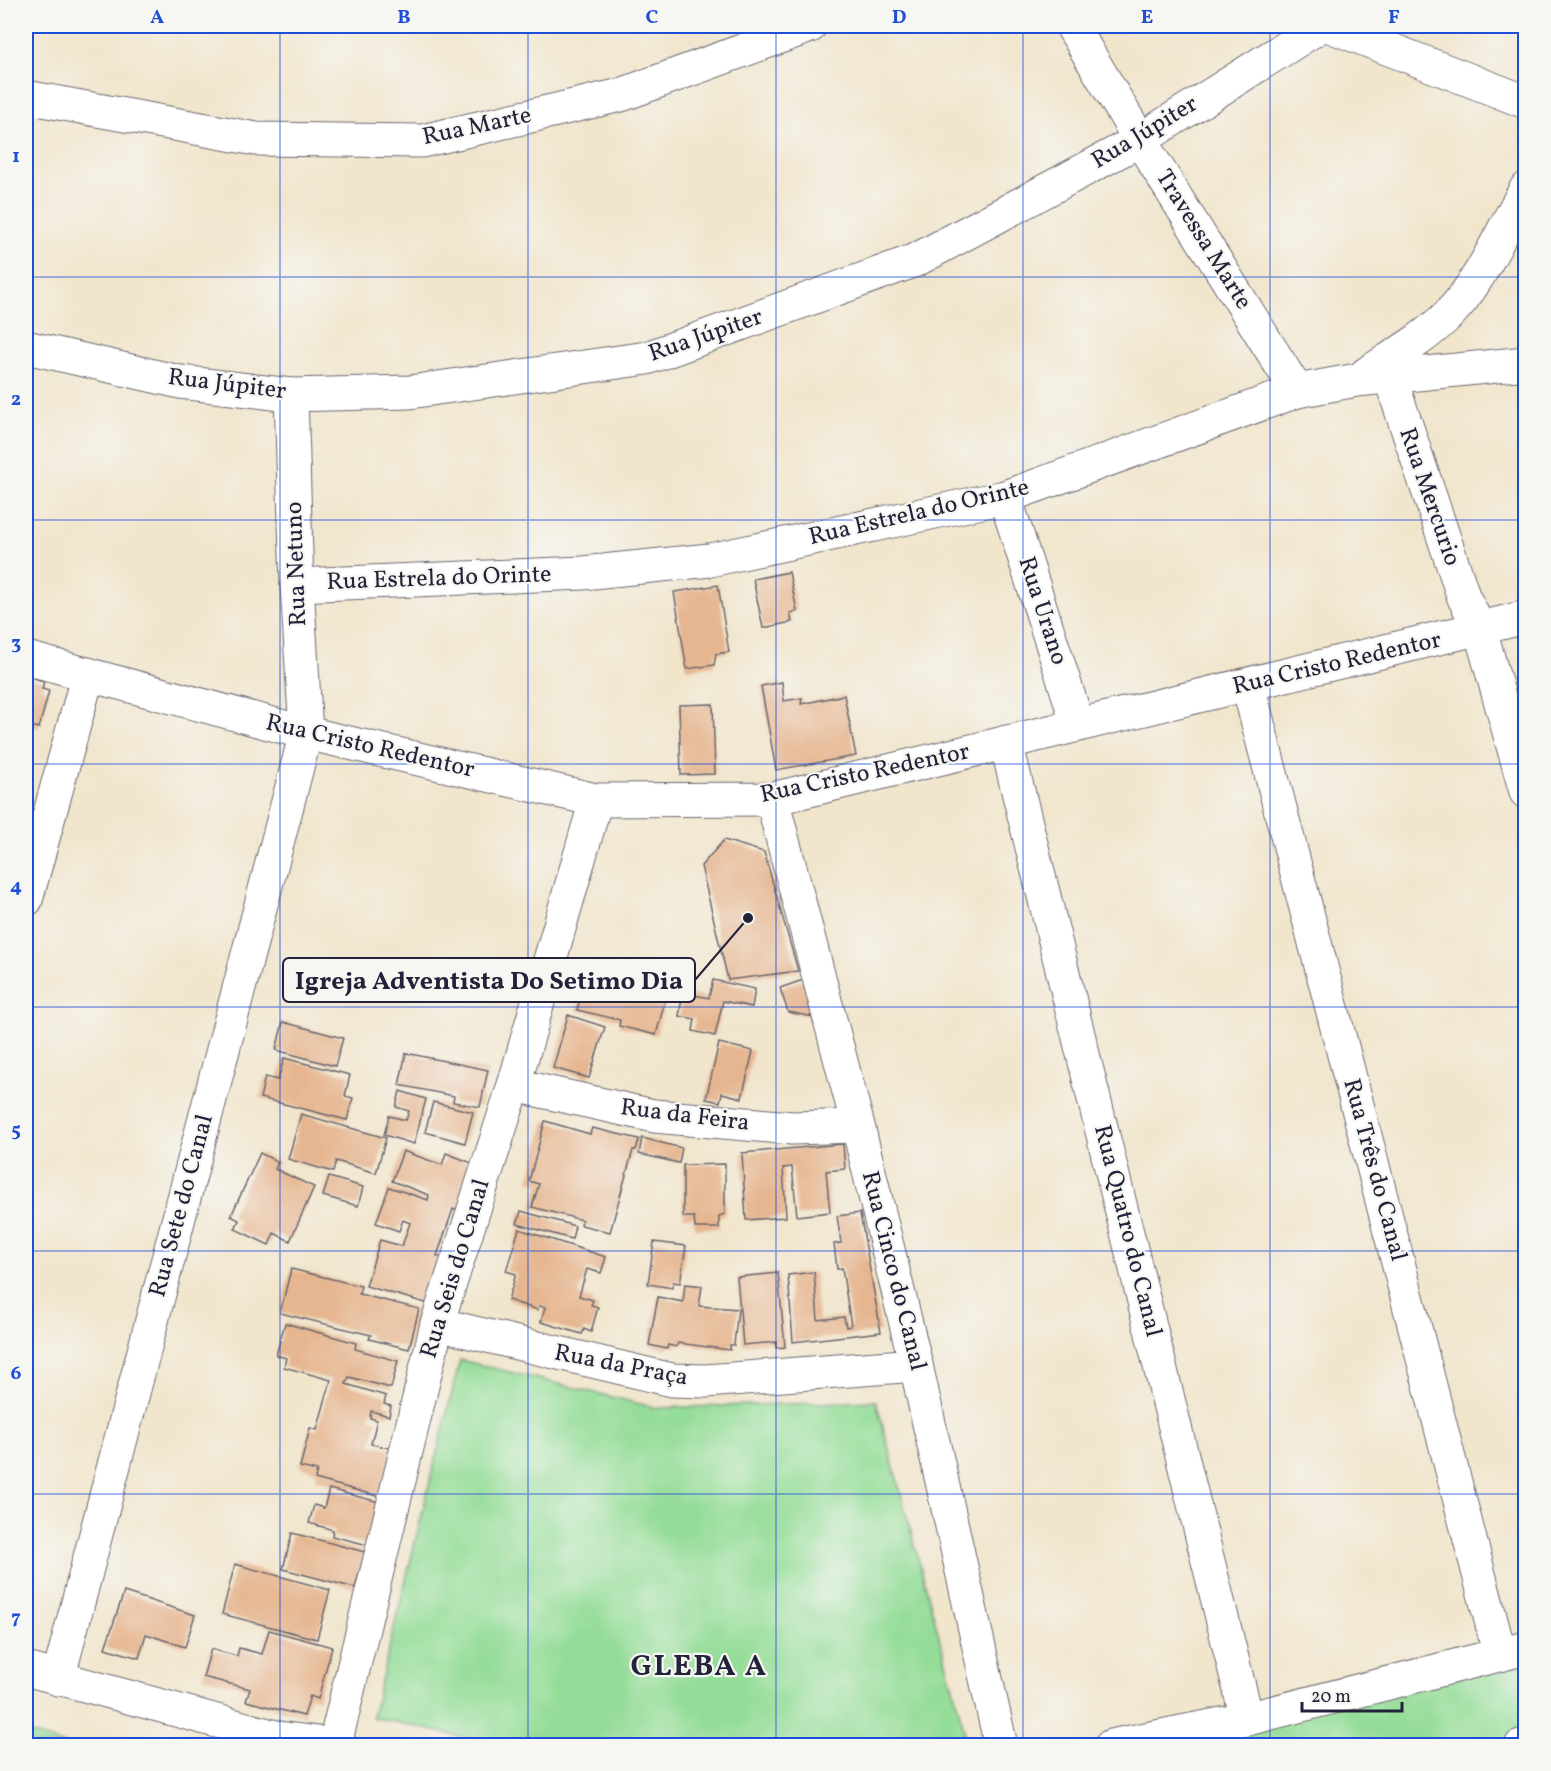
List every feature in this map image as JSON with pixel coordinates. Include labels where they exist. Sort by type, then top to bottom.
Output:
[{"type":"street","name":"Rua Marte","points":[[26,97],[256,139],[422,141],[621,95],[810,26]]},
{"type":"street","name":"Travessa Marte","points":[[1072,26],[1140,140],[1298,391]]},
{"type":"street","name":"Rua Júpiter","points":[[26,346],[180,382],[291,395],[410,392],[647,358],[916,260],[1140,140],[1320,26]]},
{"type":"street","points":[[1330,26],[1526,102]]},
{"type":"street","points":[[1377,373],[1450,314],[1472,283],[1526,189]]},
{"type":"street","name":"Rua Estrela do Orinte","points":[[297,585],[583,573],[710,560],[1005,497],[1298,391],[1377,373],[1526,363]]},
{"type":"street","name":"Rua Mercurio","points":[[1377,373],[1464,598],[1480,630],[1526,792]]},
{"type":"street","name":"Rua Netuno","points":[[291,395],[297,585],[306,733]]},
{"type":"street","name":"Rua Urano","points":[[1005,497],[1078,725]]},
{"type":"street","name":"Rua Cristo Redentor","points":[[26,658],[306,733],[596,800],[772,799],[1480,630],[1526,617]]},
{"type":"street","points":[[26,900],[88,674]]},
{"type":"street","name":"Rua Três do Canal","points":[[1248,685],[1513,1652]]},
{"type":"street","name":"Rua Sete do Canal","points":[[58,1678],[306,733]]},
{"type":"street","name":"Rua Quatro do Canal","points":[[1006,742],[1247,1719]]},
{"type":"street","name":"Rua Cinco do Canal","points":[[772,799],[858,1126],[916,1365],[1000,1746]]},
{"type":"street","name":"Rua Seis do Canal","points":[[338,1745],[437,1324],[514,1085],[596,800]]},
{"type":"street","name":"Rua da Feira","points":[[514,1085],[654,1116],[792,1128],[858,1126]]},
{"type":"street","name":"Rua da Praça","points":[[437,1324],[672,1380],[706,1381],[916,1365]]},
{"type":"street","points":[[1111,1746],[1247,1719],[1513,1652]]},
{"type":"street","points":[[26,1670],[267,1742],[338,1745]]},
{"type":"street","points":[[1521,1746],[1526,1744]]},
{"type":"green space","points":[[460,1360],[657,1408],[876,1401],[965,1733],[924,1746],[503,1746],[372,1717]]},
{"type":"green space","points":[[1525,1661],[1525,1744],[1117,1746]]},
{"type":"green space","points":[[26,1732],[66,1745],[26,1745]]},
{"type":"building","points":[[789,572],[797,611],[790,613],[792,622],[763,628],[753,579]]},
{"type":"building","points":[[718,585],[729,652],[716,654],[714,665],[687,669],[674,592]]},
{"type":"building","points":[[26,676],[44,681],[42,689],[49,691],[39,728],[26,725]]},
{"type":"building","points":[[782,682],[784,701],[802,698],[801,704],[844,695],[856,756],[776,770],[761,686]]},
{"type":"building","points":[[713,704],[715,774],[681,775],[679,705]]},
{"type":"building","points":[[26,779],[30,780],[26,795]]},
{"type":"building","points":[[724,840],[764,852],[798,971],[728,980],[701,866]]},
{"type":"building","points":[[806,979],[819,1018],[788,1012],[780,988]]},
{"type":"building","points":[[713,980],[755,989],[752,1007],[723,1001],[715,1036],[693,1031],[695,1019],[679,1016],[683,993],[709,998]]},
{"type":"building","points":[[621,989],[665,1001],[656,1035],[619,1026],[620,1020],[577,1010],[582,990],[619,999]]},
{"type":"building","points":[[568,1015],[605,1027],[589,1078],[553,1068]]},
{"type":"building","points":[[283,1022],[343,1038],[335,1066],[276,1050]]},
{"type":"building","points":[[719,1043],[753,1051],[742,1098],[722,1093],[720,1102],[706,1099]]},
{"type":"building","points":[[406,1053],[488,1070],[480,1107],[453,1102],[454,1096],[399,1085]]},
{"type":"building","points":[[284,1058],[350,1075],[345,1096],[353,1098],[347,1120],[260,1098],[265,1077],[278,1080]]},
{"type":"building","points":[[400,1091],[426,1099],[414,1144],[384,1135],[389,1116],[406,1120],[409,1111],[396,1107]]},
{"type":"building","points":[[433,1102],[473,1112],[465,1143],[425,1132]]},
{"type":"building","points":[[301,1114],[386,1138],[376,1173],[336,1161],[333,1172],[288,1159]]},
{"type":"building","points":[[545,1121],[590,1134],[592,1128],[639,1139],[636,1150],[633,1150],[610,1232],[581,1225],[582,1220],[532,1207],[539,1184],[529,1181]]},
{"type":"building","points":[[642,1138],[682,1148],[679,1163],[639,1154]]},
{"type":"building","points":[[843,1144],[845,1169],[826,1171],[830,1212],[797,1216],[792,1167],[783,1168],[786,1217],[746,1220],[742,1153]]},
{"type":"building","points":[[403,1151],[442,1165],[446,1153],[477,1165],[460,1212],[453,1209],[437,1256],[447,1259],[433,1305],[366,1286],[380,1240],[402,1246],[410,1223],[403,1220],[399,1231],[376,1223],[389,1187],[428,1200],[429,1195],[392,1181]]},
{"type":"building","points":[[260,1153],[278,1162],[275,1169],[314,1187],[290,1241],[274,1233],[269,1245],[235,1229],[239,1220],[231,1216]]},
{"type":"building","points":[[725,1164],[725,1214],[719,1216],[719,1228],[695,1228],[694,1217],[683,1217],[683,1165]]},
{"type":"building","points":[[329,1177],[363,1187],[358,1206],[323,1196]]},
{"type":"building","points":[[521,1211],[575,1226],[572,1239],[517,1224]]},
{"type":"building","points":[[860,1213],[881,1332],[793,1342],[788,1275],[814,1272],[818,1320],[844,1317],[846,1327],[851,1326],[842,1268],[837,1269],[834,1244],[841,1243],[837,1216]]},
{"type":"building","points":[[519,1229],[606,1257],[601,1273],[587,1269],[579,1296],[593,1300],[591,1305],[598,1307],[591,1332],[584,1329],[582,1334],[541,1322],[545,1307],[539,1306],[538,1310],[508,1300],[516,1274],[506,1271]]},
{"type":"building","points":[[654,1242],[686,1246],[680,1283],[673,1282],[672,1288],[648,1284]]},
{"type":"building","points":[[291,1269],[361,1286],[359,1294],[419,1309],[409,1349],[369,1339],[371,1335],[280,1313]]},
{"type":"building","points":[[778,1273],[785,1347],[776,1348],[776,1342],[743,1345],[737,1277]]},
{"type":"building","points":[[685,1284],[702,1286],[699,1306],[738,1309],[734,1345],[730,1345],[730,1350],[678,1343],[676,1347],[668,1345],[667,1349],[649,1345],[658,1297],[683,1302]]},
{"type":"building","points":[[285,1323],[356,1343],[355,1349],[398,1361],[391,1388],[349,1377],[346,1384],[386,1396],[384,1404],[391,1406],[389,1416],[371,1411],[370,1418],[377,1420],[371,1444],[394,1449],[381,1497],[315,1479],[317,1471],[300,1467],[310,1428],[317,1430],[331,1380],[284,1367],[286,1358],[276,1355]]},
{"type":"building","points":[[329,1489],[379,1502],[368,1545],[332,1536],[333,1530],[309,1523],[314,1505],[324,1508]]},
{"type":"building","points":[[292,1533],[365,1552],[355,1588],[283,1569]]},
{"type":"building","points":[[235,1564],[330,1590],[317,1639],[222,1614]]},
{"type":"building","points":[[124,1592],[195,1615],[185,1647],[146,1634],[139,1658],[105,1648]]},
{"type":"building","points":[[269,1630],[332,1647],[318,1699],[310,1696],[304,1716],[246,1701],[250,1689],[203,1677],[211,1649],[237,1656],[239,1648],[262,1654]]},
{"type":"place","name":"Igreja Adventista Do Setimo Dia","points":[[748,918]]},
{"type":"district","name":"GLEBA A","points":[[699,1667]]}]
